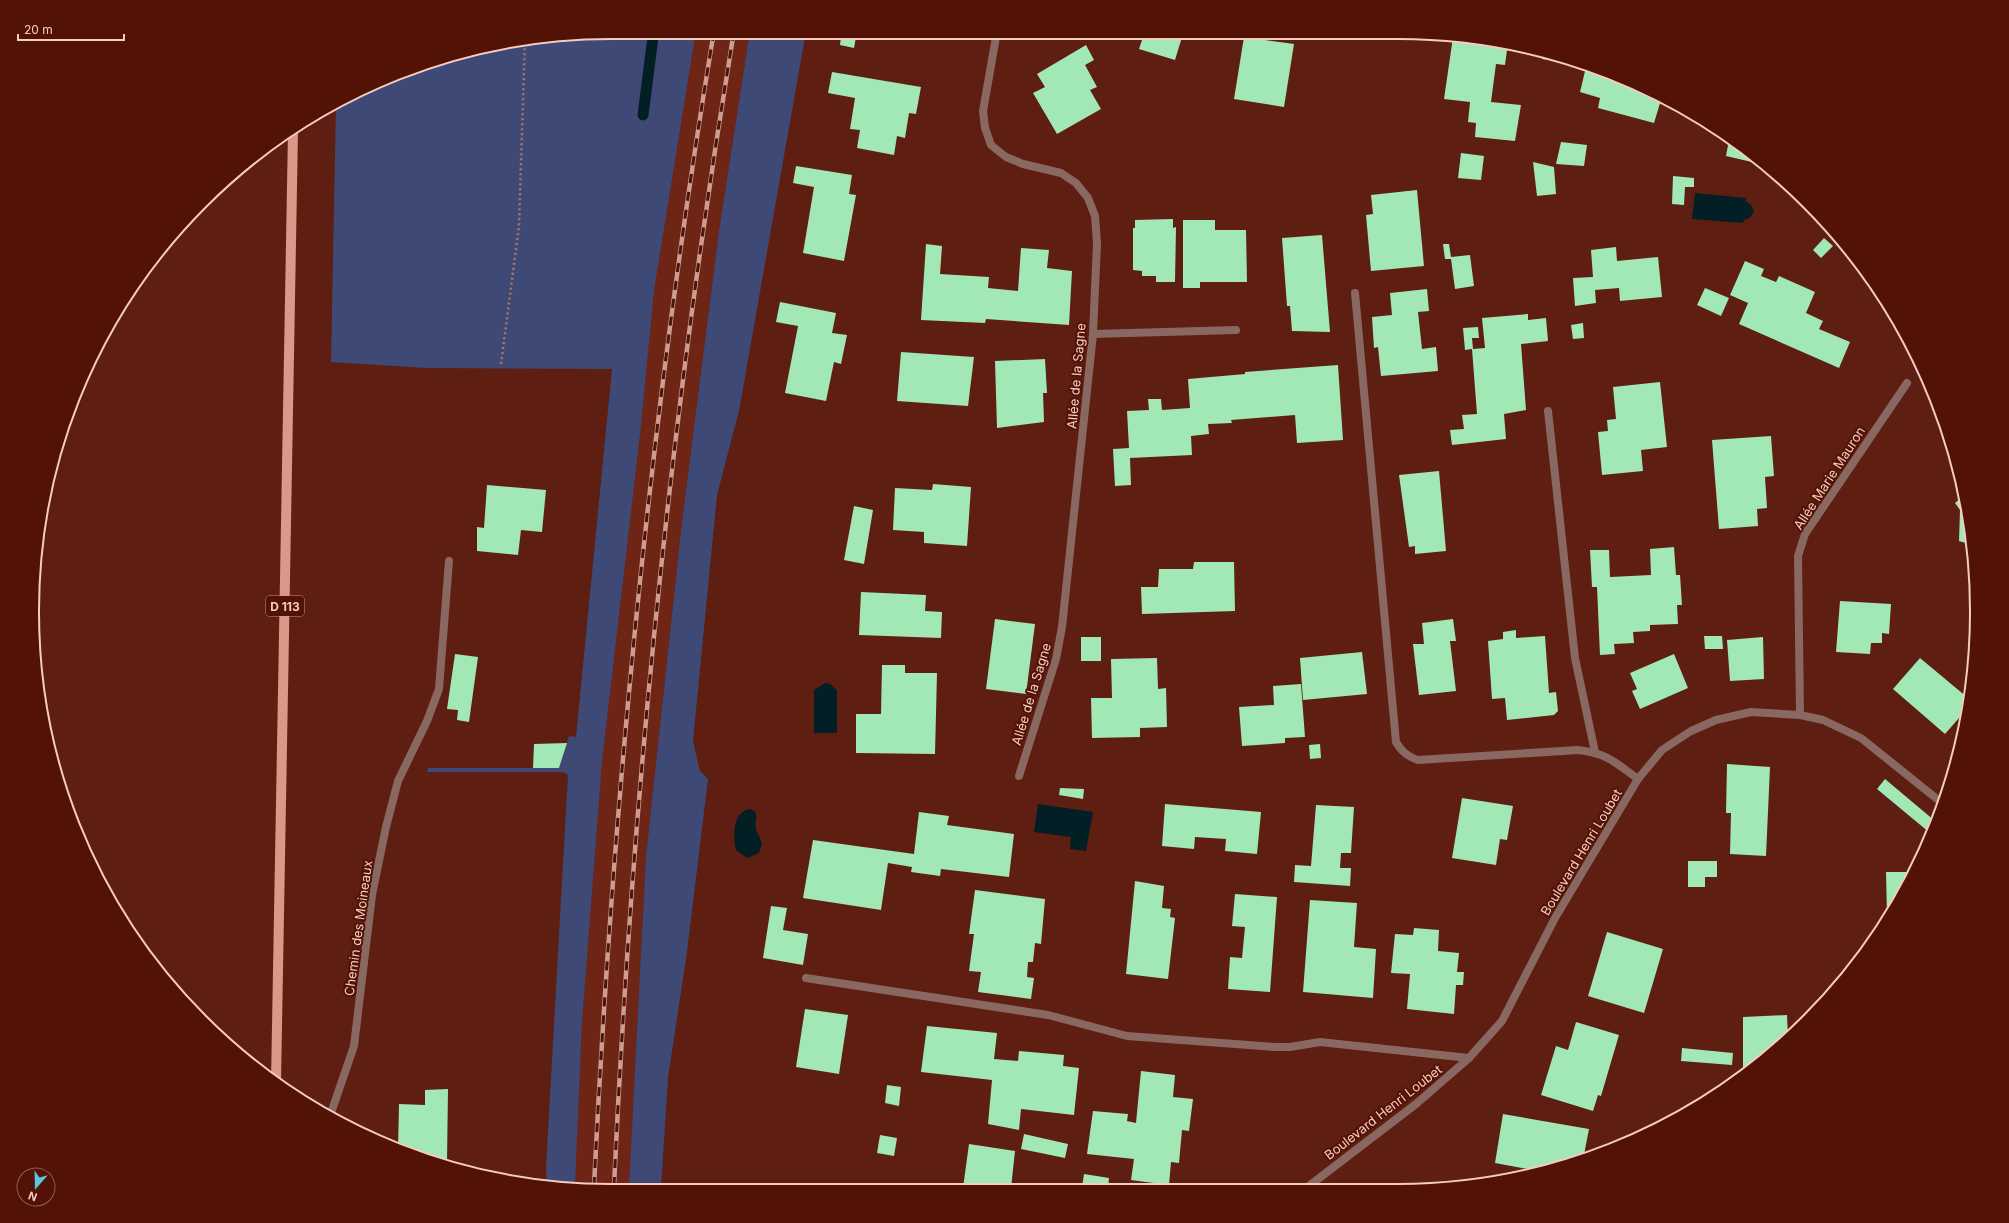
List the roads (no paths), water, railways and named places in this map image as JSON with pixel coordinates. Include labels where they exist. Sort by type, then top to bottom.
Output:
[{"type":"main road","name":"D 113","points":[[276,1076],[293,135]]},
{"type":"street","name":"Allée de la Sagne","points":[[996,39],[983,111],[985,128],[990,145],[1006,157],[1023,164],[1061,173],[1076,183],[1088,198],[1095,216],[1097,243],[1092,334],[1062,627],[1056,659],[1019,776]]},
{"type":"street","points":[[1355,293],[1396,742],[1401,750],[1408,756],[1418,760],[1578,750],[1595,752],[1608,758],[1638,779]]},
{"type":"street","points":[[1092,334],[1236,330]]},
{"type":"street","name":"Allée Marie Mauron","points":[[1800,715],[1798,556],[1805,534],[1817,514],[1907,383]]},
{"type":"street","points":[[1548,412],[1575,658],[1595,752]]},
{"type":"street","name":"Chemin des Moineaux","points":[[332,1111],[354,1046],[372,895],[392,804],[398,781],[427,722],[439,689],[449,561]]},
{"type":"street","name":"Boulevard Henri Loubet","points":[[1312,1184],[1416,1104],[1469,1058],[1502,1021],[1555,918],[1638,779],[1662,750],[1690,731],[1716,720],[1751,712],[1800,715],[1823,720],[1861,738],[1938,800]]},
{"type":"street","points":[[806,978],[1048,1014],[1128,1036],[1275,1047],[1290,1047],[1320,1042],[1469,1058]]},
{"type":"waterway","points":[[643,115],[653,39]]},
{"type":"railway","points":[[594,1184],[612,897],[623,753],[637,610],[670,323],[713,39]]},
{"type":"railway","points":[[614,1184],[631,898],[657,610],[672,466],[690,323],[733,39]]}]
